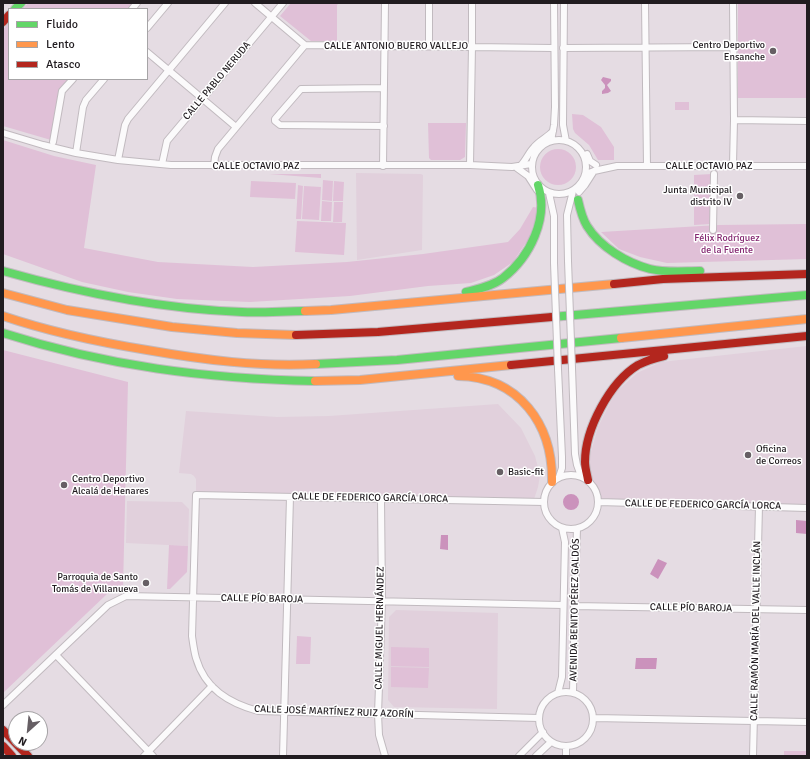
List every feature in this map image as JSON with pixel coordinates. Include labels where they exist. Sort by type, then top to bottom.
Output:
[{"type":"main road","points":[[398,304],[482,288],[502,278],[525,254],[533,238],[542,204],[538,185]]},
{"type":"main road","points":[[577,192],[582,218],[591,233],[620,256],[638,265],[652,269],[667,270],[768,271],[807,274]]},
{"type":"main road","points":[[3,271],[48,284],[135,302],[242,312],[331,310],[663,279],[807,274]]},
{"type":"main road","points":[[3,285],[106,316]]},
{"type":"main road","points":[[774,298],[807,290]]},
{"type":"main road","points":[[3,292],[67,310],[172,327],[237,333],[302,334],[378,332],[807,296]]},
{"type":"main road","points":[[3,316],[30,325],[93,341],[186,357],[246,364],[295,365],[397,360],[807,319]]},
{"type":"main road","points":[[696,330],[807,325]]},
{"type":"main road","points":[[3,333],[28,341],[116,363],[186,374],[258,380],[312,381],[360,380],[807,336]]},
{"type":"main road","points":[[585,478],[587,442],[597,414],[614,385],[626,374],[642,363],[657,357],[714,346]]},
{"type":"main road","points":[[360,380],[376,382],[451,376],[470,376],[492,382],[511,392],[526,405],[540,425],[552,458],[552,482]]},
{"type":"main road","points":[[3,730],[28,756]]},
{"type":"main road","points":[[3,746],[12,756]]},
{"type":"street","points":[[148,27],[168,3]]},
{"type":"street","points":[[118,160],[125,125],[128,119],[225,3]]},
{"type":"street","points":[[214,166],[218,149],[305,45],[255,3]]},
{"type":"street","name":"CALLE PABLO NERUDA","points":[[162,164],[167,141],[283,3]]},
{"type":"street","points":[[383,166],[385,47],[384,3]]},
{"type":"street","points":[[429,3],[429,46]]},
{"type":"street","points":[[470,165],[472,3]]},
{"type":"street","points":[[552,141],[555,107],[553,48],[554,3]]},
{"type":"street","points":[[564,3],[563,125],[566,141]]},
{"type":"street","points":[[645,3],[647,166]]},
{"type":"street","points":[[733,3],[733,165]]},
{"type":"street","name":"CALLE ANTONIO BUERO VALLEJO","points":[[305,45],[553,48]]},
{"type":"street","points":[[563,48],[733,47]]},
{"type":"street","points":[[148,53],[236,127]]},
{"type":"street","points":[[53,142],[62,91],[72,80]]},
{"type":"street","points":[[76,153],[83,107],[86,100],[103,80]]},
{"type":"street","points":[[384,88],[301,89],[275,121],[280,125],[384,126]]},
{"type":"street","points":[[563,116],[565,118],[567,134],[583,149],[595,168]]},
{"type":"street","points":[[734,120],[807,121]]},
{"type":"street","points":[[541,196],[528,176],[517,167],[542,138],[549,136],[553,130]]},
{"type":"street","name":"CALLE OCTAVIO PAZ","points":[[3,133],[76,153],[118,160],[162,164],[214,166],[470,165],[517,167],[531,164]]},
{"type":"street","points":[[585,478],[568,475],[559,477],[552,482],[546,491],[544,502],[545,510],[549,518],[562,528],[577,529],[586,525],[593,519],[599,502],[597,492],[585,478],[577,465],[575,454],[567,215],[577,192],[586,174],[586,165],[583,154],[578,148],[566,141],[559,140],[552,141],[538,150],[531,164],[532,172],[538,185],[549,193],[557,194],[577,192],[586,185],[595,168]]},
{"type":"street","name":"CALLE OCTAVIO PAZ","points":[[586,165],[595,168],[733,165],[807,166]]},
{"type":"street","name":"CALLE OCTAVIO PAZ","points":[[517,167],[532,172]]},
{"type":"street","points":[[586,174],[595,168]]},
{"type":"street","points":[[713,230],[714,174]]},
{"type":"street","points":[[549,193],[554,216],[554,263],[562,455],[562,468],[559,477]]},
{"type":"street","name":"CALLE DE FEDERICO GARCÍA LORCA","points":[[196,495],[544,502]]},
{"type":"street","name":"CALLE JOSÉ MARTÍNEZ RUIZ AZORÍN","points":[[196,495],[192,636],[196,659],[203,674],[212,686],[228,700],[242,707],[258,711],[539,718]]},
{"type":"street","points":[[283,756],[286,599],[290,497]]},
{"type":"street","name":"CALLE MIGUEL HERNÁNDEZ","points":[[381,499],[382,602],[378,714],[379,735],[384,756]]},
{"type":"street","name":"CALLE DE FEDERICO GARCÍA LORCA","points":[[599,502],[807,508]]},
{"type":"street","name":"CALLE RAMÓN MARÍA DEL VALLE INCLÁN","points":[[753,756],[759,506]]},
{"type":"street","name":"AVENIDA BENITO PÉREZ GALDÓS","points":[[558,693],[562,677],[562,605],[565,547],[562,528]]},
{"type":"street","name":"AVENIDA BENITO PÉREZ GALDÓS","points":[[573,692],[577,529]]},
{"type":"street","name":"CALLE PÍO BAROJA","points":[[3,706],[108,605],[126,596],[562,605]]},
{"type":"street","name":"CALLE PÍO BAROJA","points":[[574,606],[807,610]]},
{"type":"street","points":[[56,655],[149,754],[212,686]]},
{"type":"street","points":[[566,691],[573,692],[585,699],[591,706],[594,718],[592,728],[589,735],[582,742],[566,746],[557,745],[551,742],[543,732],[539,718],[542,707],[545,701],[551,696],[566,691]]},
{"type":"street","points":[[594,718],[807,722]]},
{"type":"street","points":[[519,756],[543,732]]},
{"type":"street","points":[[536,756],[551,742]]},
{"type":"street","points":[[566,746],[566,756]]},
{"type":"shaded area","points":[[603,77],[611,79],[607,85],[611,91],[602,94],[602,91],[605,88],[605,85],[601,80]]},
{"type":"shaded area","points":[[356,173],[423,175],[422,250],[357,260]]},
{"type":"shaded area","points":[[807,346],[807,508],[599,502],[597,492],[588,480],[589,459],[598,427],[615,393],[637,373],[661,362]]},
{"type":"shaded area","points":[[498,404],[521,428],[535,456],[540,475],[533,502],[196,495],[196,479],[194,476],[191,474],[179,473],[186,411],[277,417],[329,416]]},
{"type":"shaded area","points":[[571,494],[577,496],[579,502],[577,508],[571,510],[565,508],[563,502],[565,496]]},
{"type":"shaded area","points":[[127,501],[182,502],[189,509],[188,546],[126,543]]},
{"type":"shaded area","points":[[796,520],[807,521],[807,534],[796,533]]},
{"type":"shaded area","points":[[441,535],[448,535],[448,550],[440,549]]},
{"type":"shaded area","points":[[658,559],[667,563],[658,579],[650,574]]},
{"type":"shaded area","points":[[396,610],[498,613],[497,709],[394,707],[388,700],[389,617]]},
{"type":"shaded area","points":[[636,658],[657,658],[656,669],[635,669]]},
{"type":"green space","points":[[28,3],[133,3],[129,8],[24,8]]},
{"type":"green space","points":[[291,3],[339,3],[337,5],[337,41],[311,41],[280,16]]},
{"type":"green space","name":"Centro Deportivo Ensanche","points":[[738,3],[807,3],[807,98],[738,98]]},
{"type":"green space","points":[[8,24],[8,80],[67,80],[59,90],[51,140],[3,126],[3,29]]},
{"type":"green space","points":[[675,102],[689,102],[689,110],[675,110]]},
{"type":"green space","points":[[572,114],[583,115],[601,127],[614,147],[614,160],[598,160],[589,145],[575,133],[573,129]]},
{"type":"green space","points":[[428,123],[466,123],[465,157],[460,160],[431,160],[429,158]]},
{"type":"green space","points":[[3,140],[54,156],[96,165],[84,248],[158,262],[253,267],[347,262],[423,254],[508,242],[520,229],[533,207],[539,208],[529,238],[513,262],[494,275],[471,283],[428,286],[350,296],[250,302],[177,299],[128,292],[82,282],[3,254]]},
{"type":"green space","points":[[562,149],[571,154],[575,160],[575,174],[571,180],[562,185],[554,185],[545,180],[541,174],[540,163],[545,154],[551,150]]},
{"type":"green space","points":[[269,174],[321,174],[321,178]]},
{"type":"green space","points":[[712,174],[711,224],[694,225],[694,175]]},
{"type":"green space","points":[[323,180],[333,181],[332,201],[322,200]]},
{"type":"green space","points":[[251,181],[296,183],[295,199],[250,197]]},
{"type":"green space","points":[[334,181],[344,182],[343,201],[333,201]]},
{"type":"green space","points":[[298,185],[303,186],[301,219],[296,219]]},
{"type":"green space","points":[[304,186],[321,187],[319,220],[302,219]]},
{"type":"green space","points":[[322,201],[332,202],[331,221],[321,221]]},
{"type":"green space","points":[[334,202],[343,202],[342,222],[333,222]]},
{"type":"green space","points":[[297,221],[346,223],[344,255],[295,252]]},
{"type":"green space","name":"Félix Rodríguez de la Fuente","points":[[807,224],[807,259],[667,263],[640,257],[619,249],[601,232],[718,225]]},
{"type":"green space","name":"Centro Deportivo Alcalá de Henares","points":[[3,350],[128,382],[123,588],[107,594],[3,693]]},
{"type":"green space","points":[[169,545],[188,546],[187,572],[170,589],[167,589]]},
{"type":"green space","points":[[297,636],[311,637],[310,664],[296,664]]},
{"type":"green space","points":[[391,647],[429,648],[429,667],[391,666]]},
{"type":"green space","points":[[391,667],[429,668],[428,688],[391,687]]},
{"type":"green space","points":[[784,751],[807,751],[807,756],[784,756]]},
{"type":"traffic: fast","points":[[16,8],[21,3]]},
{"type":"traffic: fast","points":[[466,292],[485,287],[499,281],[513,269],[529,248],[535,236],[541,210],[541,198],[538,185]]},
{"type":"traffic: fast","points":[[578,200],[584,220],[592,234],[599,241],[623,258],[632,263],[650,269],[669,271],[700,271]]},
{"type":"traffic: fast","points":[[3,271],[92,293],[151,304],[242,312],[305,311]]},
{"type":"traffic: fast","points":[[552,317],[807,295]]},
{"type":"traffic: fast","points":[[3,333],[80,354],[157,369],[235,377],[315,381]]},
{"type":"traffic: fast","points":[[316,364],[397,360],[621,338]]},
{"type":"traffic: slow","points":[[305,311],[331,310],[614,284]]},
{"type":"traffic: slow","points":[[3,293],[67,310],[172,327],[237,333],[296,335]]},
{"type":"traffic: slow","points":[[3,316],[74,336],[168,354],[253,364],[316,364]]},
{"type":"traffic: slow","points":[[621,338],[807,319]]},
{"type":"traffic: slow","points":[[315,381],[360,380],[511,365]]},
{"type":"traffic: slow","points":[[458,376],[480,378],[499,385],[515,395],[528,408],[539,423],[546,441],[551,461],[552,482]]},
{"type":"traffic: jam","points":[[3,22],[8,16]]},
{"type":"traffic: jam","points":[[614,284],[663,279],[807,274]]},
{"type":"traffic: jam","points":[[296,335],[378,332],[552,317]]},
{"type":"traffic: jam","points":[[511,365],[807,336]]},
{"type":"traffic: jam","points":[[588,480],[585,462],[589,435],[594,421],[609,394],[618,383],[638,365],[664,356]]},
{"type":"traffic: jam","points":[[3,730],[28,756]]},
{"type":"traffic: jam","points":[[3,746],[12,756]]},
{"type":"place","name":"Centro Deportivo Ensanche","points":[[773,51]]},
{"type":"place","name":"Junta Municipal distrito IV","points":[[740,196]]},
{"type":"place","name":"Oficina de Correos","points":[[748,455]]},
{"type":"place","name":"Basic-fit","points":[[500,472]]},
{"type":"place","name":"Centro Deportivo Alcalá de Henares","points":[[64,485]]},
{"type":"place","name":"Parroquia de Santo Tomás de Villanueva","points":[[146,583]]}]
